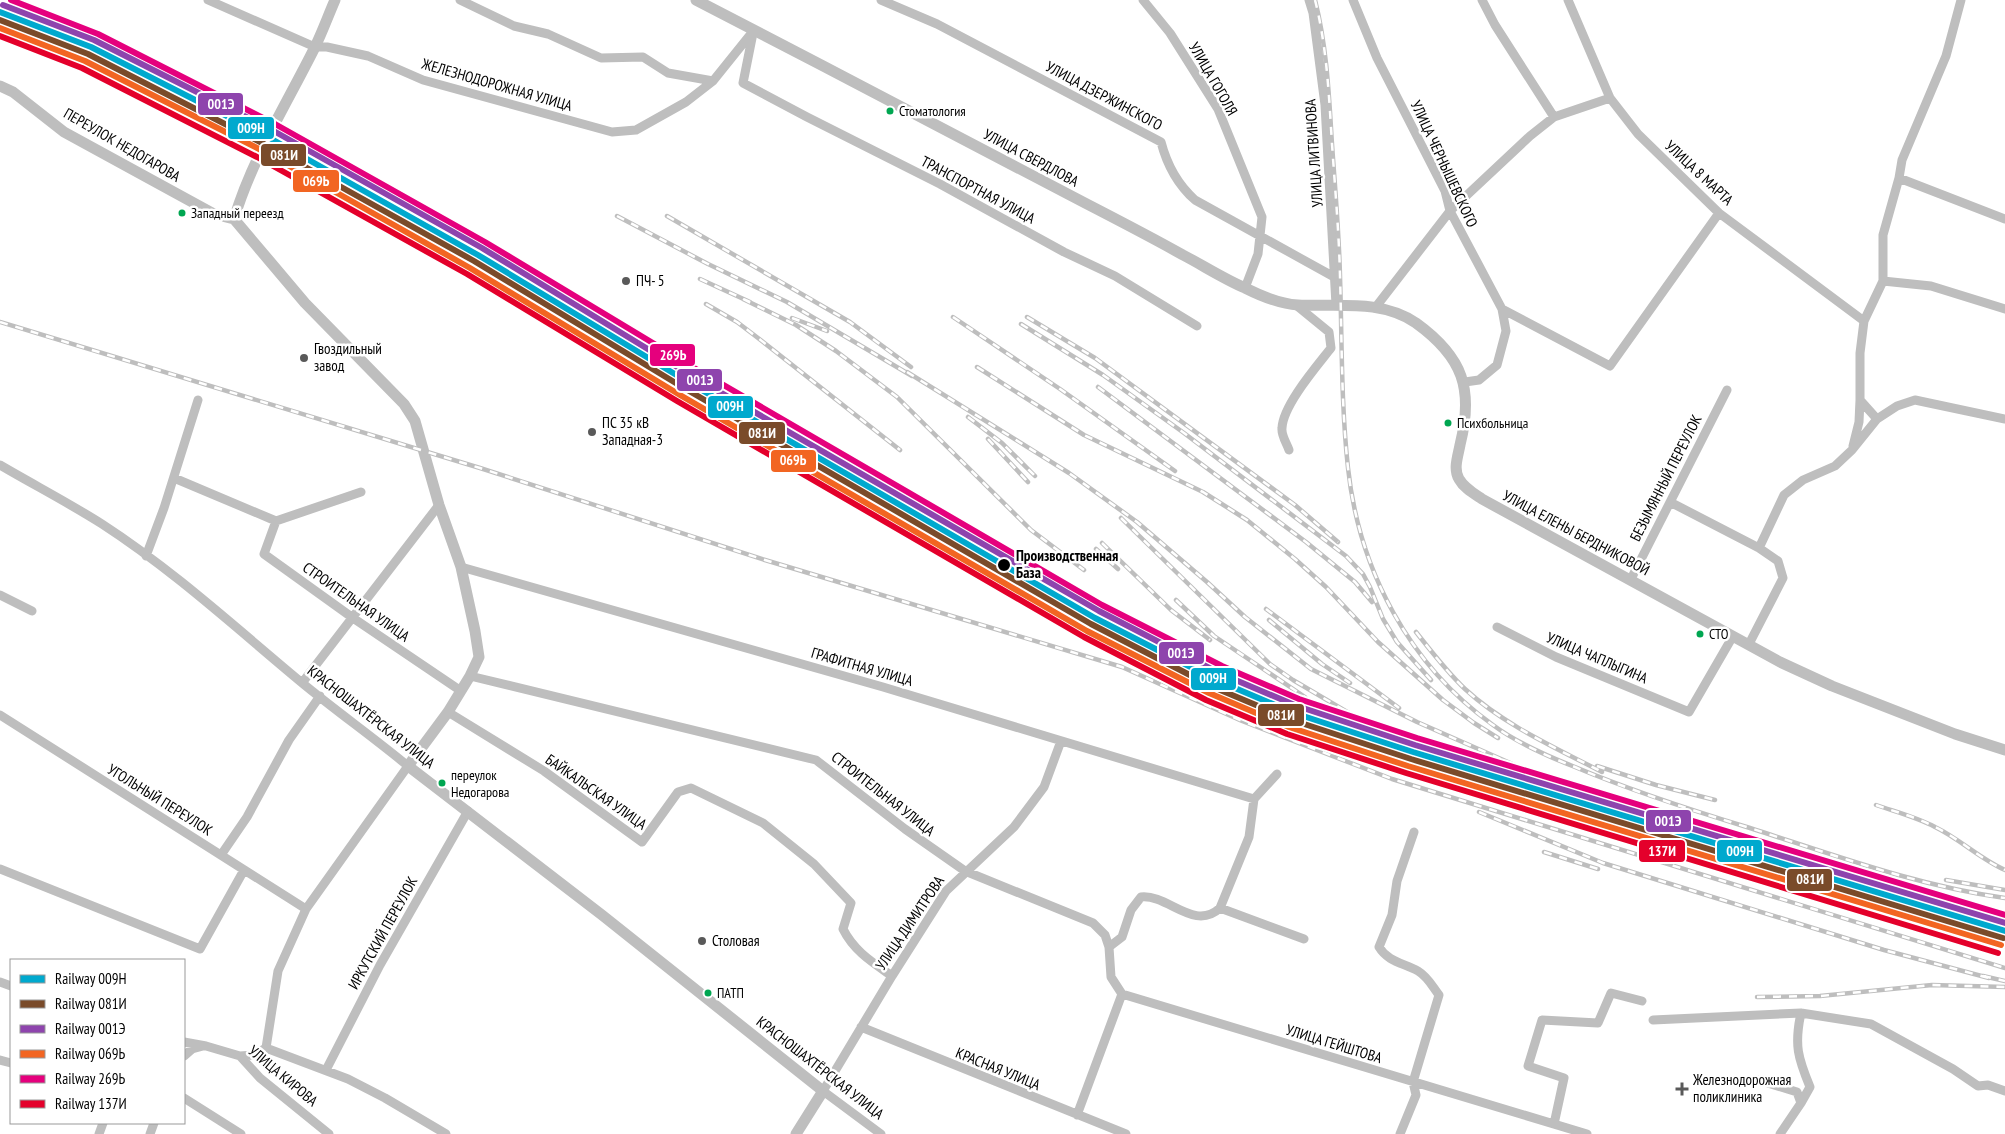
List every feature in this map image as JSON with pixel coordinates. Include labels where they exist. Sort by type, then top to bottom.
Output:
[{"type":"street","name":"ЖЕЛЕЗНОДОРОЖНАЯ УЛИЦА","points":[[208,0],[315,47],[327,47],[368,56],[423,80],[612,132],[636,130],[686,102],[713,81],[754,30]]},
{"type":"street","points":[[266,1048],[278,971],[306,909],[448,712],[479,657],[475,631],[460,568],[414,421],[404,404],[305,303],[234,219],[242,192],[268,137],[315,47],[335,0]]},
{"type":"street","points":[[460,0],[514,26],[548,34],[602,58],[643,57],[668,73],[713,81]]},
{"type":"street","name":"УЛИЦА СВЕРДЛОВА","points":[[696,0],[1245,288]]},
{"type":"street","name":"УЛИЦА ДЗЕРЖИНСКОГО","points":[[881,0],[937,24],[1161,142],[1166,162],[1182,188],[1195,200],[1336,278]]},
{"type":"street","name":"УЛИЦА ГОГОЛЯ","points":[[1143,0],[1170,32],[1218,109],[1262,216],[1258,254],[1245,288]]},
{"type":"street","name":"УЛИЦА ЛИТВИНОВА","points":[[1309,0],[1313,13],[1325,105],[1336,304]]},
{"type":"street","name":"УЛИЦА ЧЕРНЫШЕВСКОГО","points":[[1353,0],[1377,58],[1445,190],[1450,211],[1502,310],[1506,332],[1497,365],[1479,380],[1464,382]]},
{"type":"street","points":[[1482,0],[1495,25],[1554,117]]},
{"type":"street","name":"УЛИЦА 8 МАРТА","points":[[1568,0],[1610,98],[1638,134],[1720,213],[1864,321]]},
{"type":"street","points":[[1852,450],[1859,422],[1860,352],[1864,321],[1883,281],[1883,235],[1899,178],[1902,160],[1946,56],[1961,0]]},
{"type":"street","name":"ТРАНСПОРТНАЯ УЛИЦА","points":[[754,30],[743,83],[940,184],[1064,252],[1115,276],[1197,326]]},
{"type":"street","name":"ПЕРЕУЛОК НЕДОГАРОВА","points":[[0,86],[13,92],[64,132],[214,214],[234,219]]},
{"type":"street","points":[[1375,308],[1450,211],[1530,136],[1554,117],[1610,98]]},
{"type":"street","points":[[1899,178],[2005,219]]},
{"type":"street","points":[[1502,310],[1610,366],[1720,213]]},
{"type":"street","points":[[1883,281],[1931,286],[2005,309]]},
{"type":"street","name":"УЛИЦА ЕЛЕНЫ БЕРДНИКОВОЙ","points":[[1245,288],[1269,298],[1296,305],[1336,304],[1375,308],[1395,313],[1414,322],[1441,345],[1455,362],[1464,382],[1466,412],[1456,463],[1458,478],[1467,489],[1780,662],[1832,686],[1955,734],[2005,750]]},
{"type":"street","points":[[1289,450],[1281,430],[1285,415],[1303,384],[1331,348],[1329,332],[1296,305]]},
{"type":"street","name":"БЕЗЫМЯННЫЙ ПЕРЕУЛОК","points":[[1631,580],[1727,390]]},
{"type":"street","points":[[146,556],[174,478],[198,400]]},
{"type":"street","points":[[1860,400],[1877,419]]},
{"type":"street","points":[[1759,548],[1784,495],[1803,480],[1835,466],[1852,450],[1877,419],[1897,406],[1915,400],[2005,419]]},
{"type":"street","name":"КРАСНОШАХТЁРСКАЯ УЛИЦА","points":[[0,465],[102,524],[146,556],[217,610],[302,683],[369,733],[408,766],[468,811],[823,1091],[881,1134]]},
{"type":"street","points":[[174,478],[276,521],[361,492]]},
{"type":"street","points":[[1670,502],[1759,548],[1778,561],[1783,578],[1749,644]]},
{"type":"street","points":[[302,683],[439,505]]},
{"type":"street","name":"СТРОИТЕЛЬНАЯ УЛИЦА","points":[[276,521],[264,554],[353,618],[461,691]]},
{"type":"street","name":"ГРАФИТНАЯ УЛИЦА","points":[[460,568],[883,687],[1254,799]]},
{"type":"street","points":[[0,595],[32,611]]},
{"type":"street","name":"УЛИЦА ЧАПЛЫГИНА","points":[[1497,627],[1556,657],[1689,712],[1733,636]]},
{"type":"street","name":"СТРОИТЕЛЬНАЯ УЛИЦА","points":[[470,676],[816,760],[905,829],[965,872],[1093,923],[1105,935],[1110,947]]},
{"type":"street","points":[[221,855],[247,817],[288,740],[320,696]]},
{"type":"street","name":"БАЙКАЛЬСКАЯ УЛИЦА","points":[[448,712],[544,771],[642,842],[678,792],[691,788],[763,823],[814,864],[851,903],[843,929],[850,943],[892,976]]},
{"type":"street","name":"УГОЛЬНЫЙ ПЕРЕУЛОК","points":[[0,715],[306,909]]},
{"type":"street","name":"УЛИЦА ДИМИТРОВА","points":[[796,1134],[860,1027],[946,891],[1014,827],[1044,787],[1061,741]]},
{"type":"street","points":[[1077,1115],[1122,994],[1111,976],[1110,947],[1122,937],[1131,910],[1140,897],[1148,896],[1186,912],[1205,917],[1212,916],[1220,908],[1249,837],[1254,799],[1277,774]]},
{"type":"street","name":"ИРКУТСКИЙ ПЕРЕУЛОК","points":[[326,1070],[380,965],[468,811]]},
{"type":"street","points":[[1400,1134],[1416,1095],[1413,1082],[1439,995],[1430,980],[1419,972],[1384,956],[1379,947],[1392,915],[1397,881],[1414,832]]},
{"type":"street","points":[[0,868],[200,949],[244,870]]},
{"type":"street","points":[[1220,908],[1304,939]]},
{"type":"street","points":[[1554,1124],[1564,1078],[1528,1066],[1542,1020],[1598,1023],[1611,993],[1642,1001]]},
{"type":"street","name":"УЛИЦА ГЕЙШТОВА","points":[[1122,994],[1587,1134]]},
{"type":"street","points":[[1652,1020],[1801,1013],[1870,1024],[1953,1068],[1978,1086],[1988,1085],[2005,1091]]},
{"type":"street","points":[[1780,1134],[1810,1087],[1797,1052],[1797,1032],[1801,1013]]},
{"type":"street","name":"КРАСНАЯ УЛИЦА","points":[[860,1027],[1126,1134]]},
{"type":"street","name":"УЛИЦА КИРОВА","points":[[185,1042],[240,1056],[260,1078],[329,1134]]},
{"type":"street","points":[[185,1055],[192,1049],[206,1046]]},
{"type":"street","points":[[266,1048],[348,1079],[446,1134]]},
{"type":"street","points":[[240,1056],[254,1055],[266,1048]]},
{"type":"street","points":[[1758,1080],[1797,1092],[1801,1103]]},
{"type":"street","points":[[185,1099],[241,1134]]},
{"type":"railway","points":[[1315,0],[1325,54],[1330,108],[1339,243],[1343,396],[1348,468],[1354,506],[1363,543],[1393,612],[1413,644],[1436,674],[1463,701],[1502,732],[1554,758],[1618,784],[1662,800],[1908,878],[1973,893],[2005,898]]},
{"type":"railway","points":[[617,216],[708,264],[787,302],[912,376]]},
{"type":"railway","points":[[667,216],[850,322],[911,367]]},
{"type":"railway","points":[[700,279],[750,302]]},
{"type":"railway","points":[[743,299],[796,325],[836,351],[897,397],[1031,530],[1084,570]]},
{"type":"railway","points":[[706,304],[737,322],[900,450]]},
{"type":"railway","points":[[953,317],[1060,389],[1175,471]]},
{"type":"railway","points":[[1027,317],[1095,358],[1295,505],[1338,542]]},
{"type":"railway","points":[[792,318],[827,331]]},
{"type":"railway","points":[[0,322],[480,468],[765,560],[1122,667],[1242,721],[1392,779],[2005,968]]},
{"type":"railway","points":[[1021,324],[1103,375],[1184,433],[1346,556],[1363,574],[1383,619],[1397,642],[1431,680]]},
{"type":"railway","points":[[977,367],[1084,435],[1203,492],[1247,520],[1326,587],[1378,642],[1443,700],[1498,738]]},
{"type":"railway","points":[[907,372],[1069,473],[1137,522],[1245,617],[1311,669],[1417,722],[1517,766],[1833,867]]},
{"type":"railway","points":[[1098,387],[1306,542],[1355,582],[1372,602]]},
{"type":"railway","points":[[968,417],[1002,443],[1035,476]]},
{"type":"railway","points":[[988,439],[1028,482]]},
{"type":"railway","points":[[1121,518],[1270,664],[1354,716]]},
{"type":"railway","points":[[1102,543],[1171,610],[1210,640]]},
{"type":"railway","points":[[1096,549],[1118,569]]},
{"type":"railway","points":[[1176,600],[1214,636],[1305,697]]},
{"type":"railway","points":[[1266,609],[1399,708]]},
{"type":"railway","points":[[1269,620],[1322,664],[1350,683]]},
{"type":"railway","points":[[1416,632],[1452,676],[1480,702],[1513,725],[1602,772]]},
{"type":"railway","points":[[1597,766],[1656,785],[1715,800]]},
{"type":"railway","points":[[1876,805],[1913,817],[1935,827],[2005,870]]},
{"type":"railway","points":[[1479,812],[1603,863],[1884,950],[1989,978]]},
{"type":"railway","points":[[1544,852],[1598,869]]},
{"type":"railway","points":[[1828,862],[1878,882]]},
{"type":"railway","points":[[1946,880],[2005,890]]},
{"type":"railway","points":[[1901,906],[2005,946]]},
{"type":"railway","points":[[1983,976],[2005,981]]},
{"type":"railway","points":[[1757,997],[1820,996],[1932,985],[2005,987]]},
{"type":"rail line","name":"269Ь","points":[[11,0],[98,34],[275,124],[485,242],[696,369],[1102,605],[1222,666],[1299,699],[1417,738],[2005,915]]},
{"type":"rail line","name":"001Э","points":[[3,5],[94,40],[272,130],[482,248],[692,376],[1099,611],[1219,673],[1297,706],[1415,745],[2005,923]]},
{"type":"rail line","name":"009Н","points":[[0,12],[91,47],[268,137],[478,255],[688,382],[1095,618],[1216,680],[1294,713],[1413,752],[2005,931]]},
{"type":"rail line","name":"081И","points":[[0,20],[88,54],[264,144],[474,261],[684,388],[1091,624],[1213,687],[1292,720],[1411,759],[2003,938]]},
{"type":"rail line","name":"069Ь","points":[[0,28],[85,61],[261,150],[470,268],[680,395],[1087,631],[1209,693],[1289,727],[1408,766],[2001,945]]},
{"type":"rail line","name":"137И","points":[[0,36],[82,68],[257,157],[467,274],[677,401],[1084,637],[1206,700],[1287,734],[1406,773],[1998,953]]},
{"type":"place","name":"Стоматология","points":[[890,111]]},
{"type":"place","name":"Западный переезд","points":[[182,213]]},
{"type":"place","name":"ПЧ- 5","points":[[626,281]]},
{"type":"place","name":"Гвоздильный завод","points":[[304,358]]},
{"type":"place","name":"Психбольница","points":[[1448,423]]},
{"type":"place","name":"ПС 35 кВ Западная-3","points":[[592,432]]},
{"type":"place","name":"Производственная База","points":[[1004,565]]},
{"type":"place","name":"СТО","points":[[1700,634]]},
{"type":"place","name":"переулок Недогарова","points":[[442,783]]},
{"type":"place","name":"Столовая","points":[[702,941]]},
{"type":"place","name":"ПАТП","points":[[708,993]]},
{"type":"place","name":"Железнодорожная поликлиника","points":[[1682,1089]]}]
